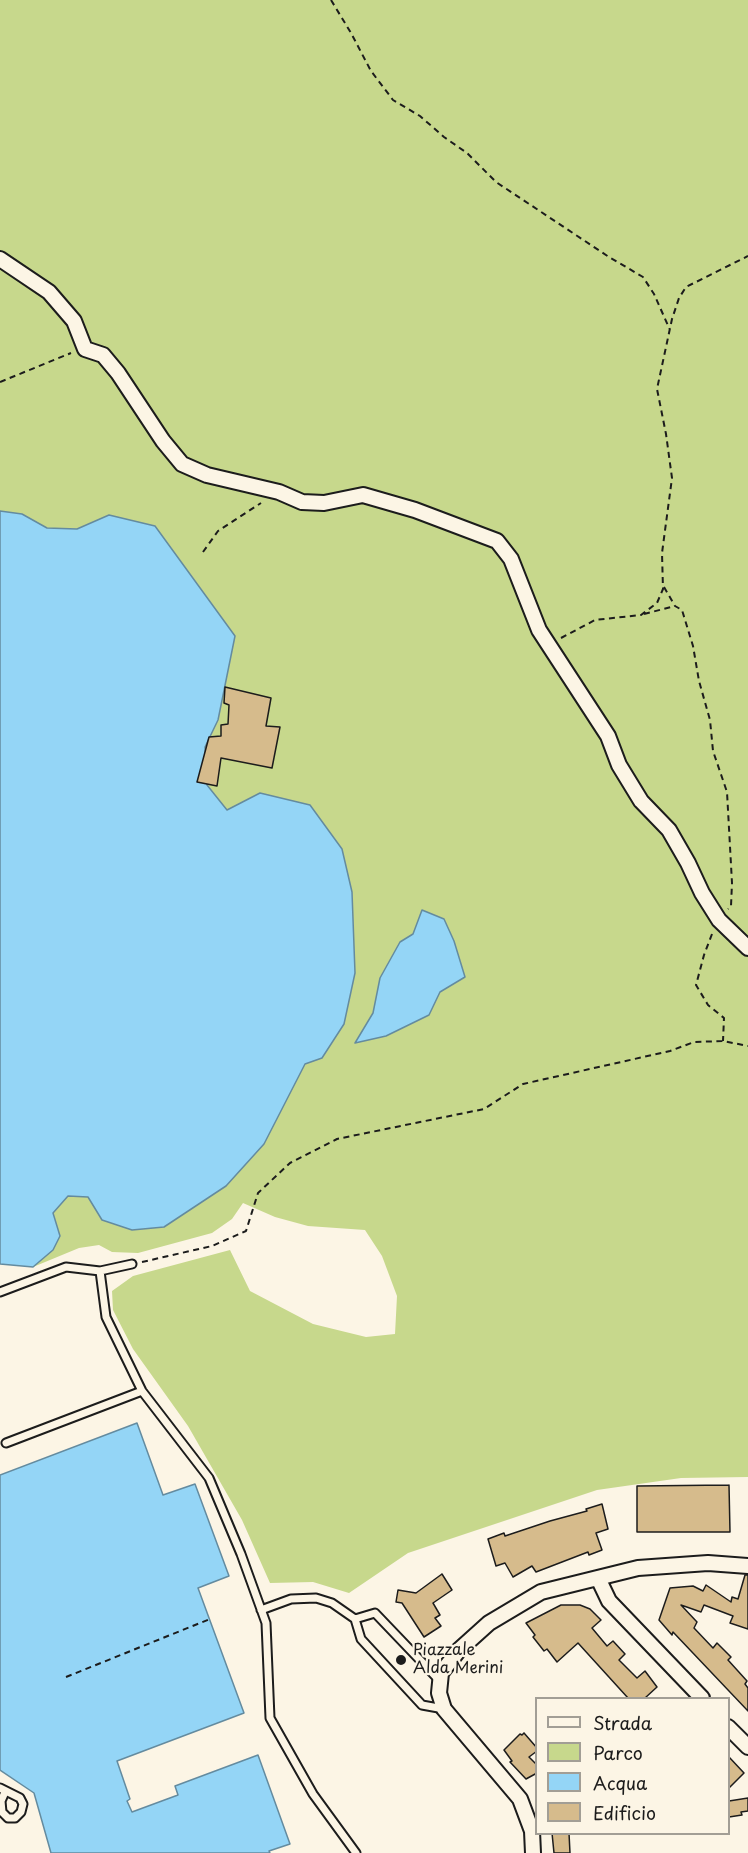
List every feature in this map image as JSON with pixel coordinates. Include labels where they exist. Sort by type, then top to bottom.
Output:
[{"type":"street","points":[[0,259],[49,292],[74,321],[85,349],[103,355],[118,372],[163,441],[182,464],[207,475],[279,492],[302,502],[324,503],[363,495],[415,510],[497,541],[511,559],[539,630],[608,736],[619,765],[641,801],[669,830],[718,920],[748,948]]},
{"type":"street","points":[[533,1853],[532,1831],[520,1799],[444,1709],[439,1693],[441,1673],[459,1650],[489,1623],[541,1592],[639,1568],[708,1563],[748,1566]]},
{"type":"street","points":[[598,1578],[609,1601],[701,1697]]},
{"type":"street","points":[[730,1727],[748,1747]]},
{"type":"lane","points":[[0,1292],[66,1267],[100,1271],[132,1264]]},
{"type":"lane","points":[[100,1271],[106,1317],[142,1391],[209,1478],[241,1554],[266,1623],[270,1718],[313,1794],[356,1853]]},
{"type":"lane","points":[[6,1443],[142,1391]]},
{"type":"lane","points":[[261,1610],[291,1599],[305,1597],[332,1603],[355,1619],[361,1639],[422,1705],[444,1709]]},
{"type":"lane","points":[[355,1619],[375,1613],[440,1681]]},
{"type":"path","points":[[331,0],[371,71],[393,100],[420,116],[467,153],[496,182],[643,277],[654,294],[670,330]]},
{"type":"path","points":[[641,615],[657,603],[663,584],[662,553],[672,478],[657,389],[679,298],[686,287],[748,256]]},
{"type":"path","points":[[0,382],[85,349]]},
{"type":"path","points":[[203,552],[218,531],[279,492]]},
{"type":"path","points":[[663,584],[675,606],[682,610],[710,720],[713,751],[728,792],[730,906],[718,920],[704,955],[696,985],[708,1005],[724,1018],[723,1041]]},
{"type":"path","points":[[549,645],[595,620],[641,615],[675,606]]},
{"type":"path","points":[[132,1264],[212,1246],[246,1231],[258,1193],[290,1163],[337,1139],[484,1109],[523,1084],[670,1051],[694,1042],[723,1041],[748,1046]]},
{"type":"path","points":[[66,1677],[210,1619]]},
{"type":"green space","points":[[0,0],[748,0],[748,1477],[681,1478],[597,1490],[408,1553],[349,1593],[313,1582],[270,1583],[242,1520],[188,1426],[133,1349],[113,1310],[112,1291],[133,1276],[230,1250],[250,1291],[313,1324],[366,1337],[395,1334],[397,1296],[382,1256],[365,1230],[308,1226],[275,1217],[243,1203],[232,1219],[212,1233],[138,1253],[112,1252],[99,1245],[79,1248],[33,1267],[53,1249],[60,1236],[53,1213],[68,1196],[88,1197],[102,1220],[132,1230],[164,1227],[263,1144],[305,1064],[322,1058],[344,1024],[355,973],[352,892],[342,849],[310,805],[260,793],[227,810],[207,785],[205,747],[218,720],[235,636],[155,526],[109,515],[77,529],[47,528],[22,514],[0,511]]},
{"type":"water","points":[[0,511],[22,514],[47,528],[77,529],[109,515],[155,526],[235,636],[218,720],[205,747],[207,785],[227,810],[260,793],[310,805],[342,849],[352,892],[355,973],[344,1024],[322,1058],[305,1064],[264,1144],[226,1186],[164,1227],[132,1230],[102,1220],[88,1197],[68,1196],[53,1213],[60,1236],[53,1250],[33,1267],[0,1264]]},
{"type":"water","points":[[422,910],[444,919],[454,941],[465,977],[440,992],[429,1015],[386,1036],[355,1043],[373,1013],[380,978],[400,942],[413,934]]},
{"type":"water","points":[[137,1423],[163,1495],[195,1484],[229,1576],[198,1588],[244,1713],[117,1761],[130,1799],[127,1801],[132,1812],[178,1795],[175,1786],[258,1755],[290,1844],[269,1851],[270,1853],[51,1853],[34,1793],[0,1770],[0,1475]]},
{"type":"building","points":[[225,687],[271,698],[266,726],[280,727],[272,768],[221,758],[217,786],[197,782],[209,737],[221,736],[221,725],[228,724],[229,705],[224,703]]},
{"type":"building","points":[[729,1485],[730,1532],[637,1532],[637,1486]]},
{"type":"building","points":[[602,1504],[608,1529],[596,1533],[602,1550],[589,1555],[588,1552],[536,1572],[532,1566],[513,1577],[505,1563],[496,1566],[488,1539],[587,1511],[586,1509]]},
{"type":"building","points":[[442,1574],[452,1590],[433,1603],[440,1615],[435,1618],[441,1626],[424,1637],[402,1603],[396,1602],[398,1590],[416,1593]]},
{"type":"building","points":[[745,1575],[748,1575],[748,1629],[730,1623],[733,1616],[704,1605],[701,1612],[681,1605],[697,1622],[694,1628],[713,1648],[717,1643],[731,1657],[728,1660],[747,1681],[745,1684],[748,1688],[748,1711],[659,1620],[670,1588],[693,1586],[703,1591],[706,1585],[731,1602],[732,1597],[738,1599]]},
{"type":"building","points":[[561,1605],[580,1605],[590,1609],[601,1620],[592,1628],[607,1646],[613,1641],[625,1654],[619,1660],[637,1678],[645,1671],[657,1687],[646,1697],[627,1697],[578,1643],[557,1662],[547,1649],[544,1651],[526,1623]]},
{"type":"building","points":[[524,1733],[535,1746],[535,1752],[529,1757],[535,1763],[535,1774],[526,1779],[510,1762],[512,1761],[504,1750],[520,1734]]},
{"type":"building","points":[[730,1758],[744,1773],[730,1787]]},
{"type":"building","points":[[748,1798],[748,1811],[741,1812],[742,1815],[730,1817],[730,1801]]},
{"type":"building","points":[[552,1835],[569,1835],[570,1853],[554,1853]]},
{"type":"place","name":"Piazzale Alda Merini","points":[[401,1660]]}]
